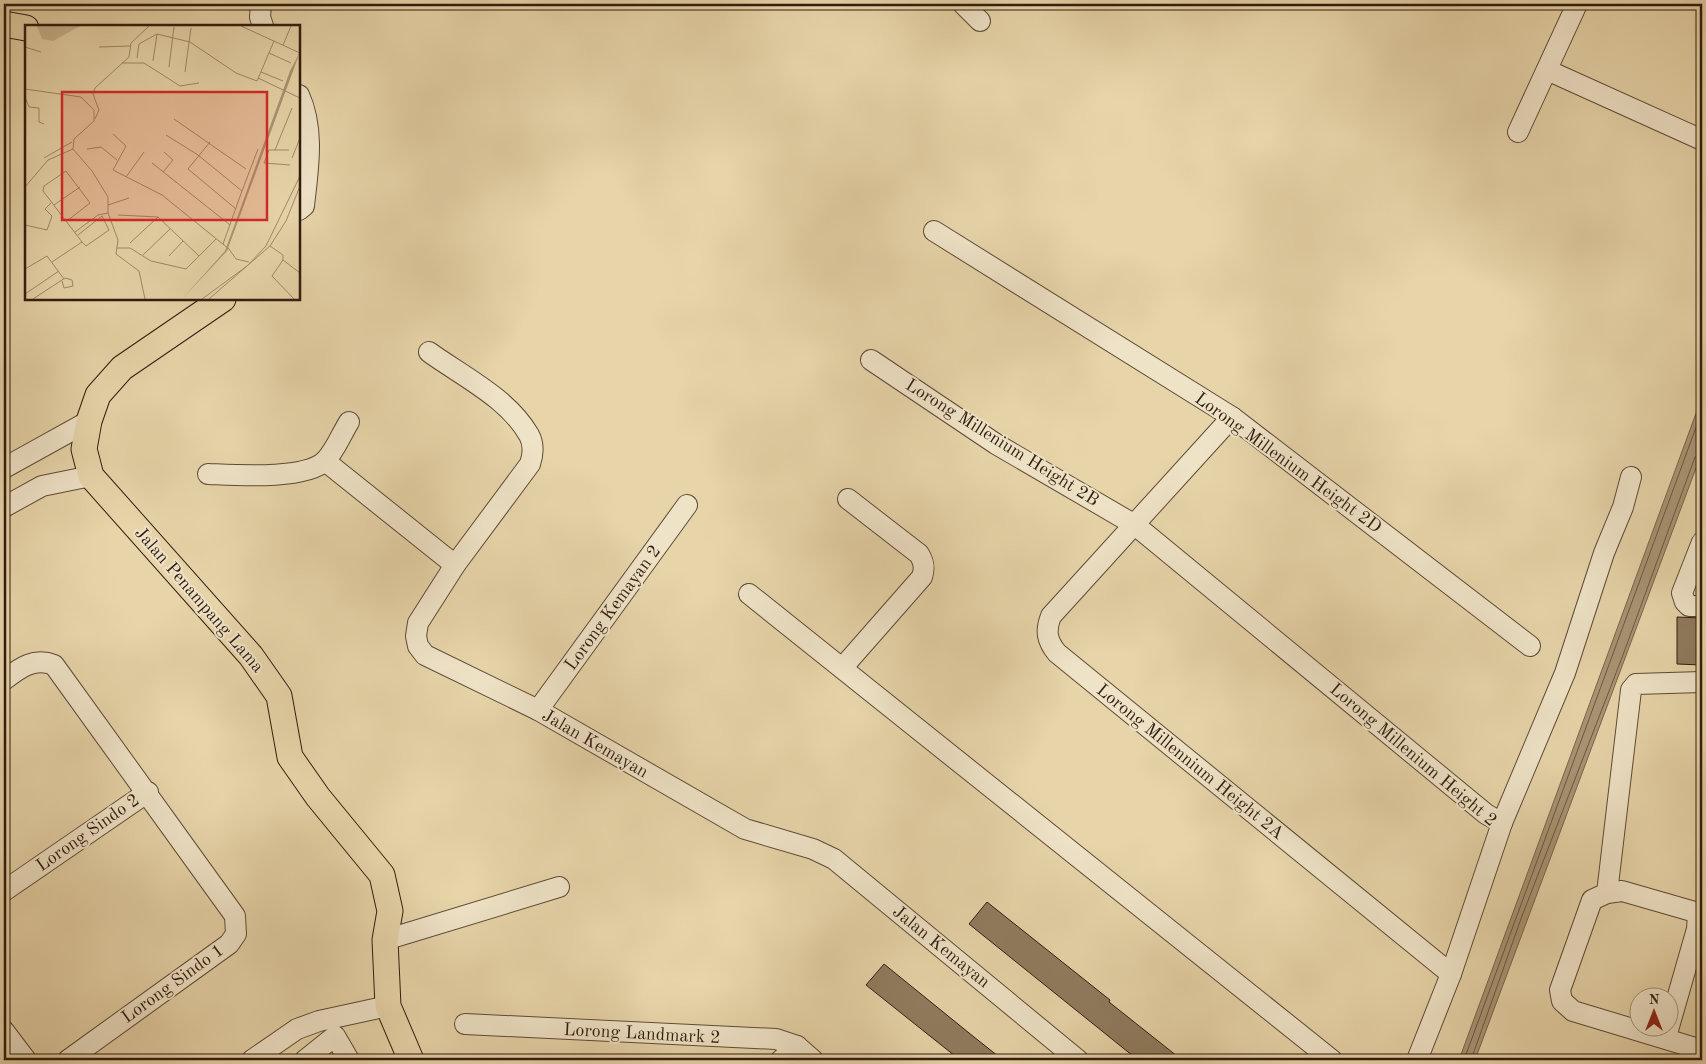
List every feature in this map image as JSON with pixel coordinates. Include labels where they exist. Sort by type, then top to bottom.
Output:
[{"type":"main road","points":[[4,24],[25,28]]},
{"type":"main road","name":"Jalan Penampang Lama","points":[[222,300],[122,368],[98,395],[88,421],[84,449],[91,476],[251,656],[279,696],[290,757],[318,797],[382,875],[390,911],[385,940],[388,1006],[411,1060]]},
{"type":"street","points":[[260,4],[260,17],[263,25]]},
{"type":"street","points":[[963,4],[980,21]]},
{"type":"street","points":[[1518,132],[1577,4]]},
{"type":"street","points":[[1546,70],[1702,140]]},
{"type":"street","points":[[300,97],[306,111],[310,155],[304,206],[300,209]]},
{"type":"street","name":"Lorong Millenium Height 2D","points":[[934,231],[1232,417],[1530,646]]},
{"type":"street","name":"Jalan Kemayan","points":[[429,352],[505,406],[530,436],[534,454],[530,464],[455,565],[418,623],[416,636],[418,646],[424,655],[538,710],[745,830],[813,850],[834,859],[1078,1060]]},
{"type":"street","name":"Lorong Millenium Height 2B","points":[[870,360],[996,444],[1134,525]]},
{"type":"street","points":[[1134,525],[1232,417]]},
{"type":"street","points":[[4,468],[88,421]]},
{"type":"street","points":[[208,474],[276,474],[304,471],[325,461],[349,422]]},
{"type":"street","points":[[325,461],[455,565]]},
{"type":"street","points":[[4,507],[42,486],[91,476]]},
{"type":"street","points":[[1502,823],[1565,673],[1604,553],[1623,507],[1631,478]]},
{"type":"street","points":[[843,667],[922,577],[924,570],[924,562],[919,554],[848,499]]},
{"type":"street","name":"Lorong Kemayan 2","points":[[538,710],[687,505]]},
{"type":"street","name":"Lorong Millenium Height 2","points":[[1134,525],[1486,814],[1502,823],[1450,974],[1417,1060]]},
{"type":"street","name":"Lorong Millennium Height 2A","points":[[1134,525],[1051,616],[1047,626],[1050,644],[1057,653],[1450,974]]},
{"type":"street","points":[[1702,542],[1682,593],[1685,602],[1689,606],[1702,606]]},
{"type":"street","points":[[749,594],[843,667],[1332,1060]]},
{"type":"street","name":"Lorong Sindo 1","points":[[4,680],[20,669],[38,661],[54,665],[148,792],[228,903],[235,916],[236,934],[229,944],[68,1060]]},
{"type":"street","points":[[1607,893],[1631,690],[1636,684],[1702,682]]},
{"type":"street","name":"Lorong Sindo 2","points":[[4,891],[148,792]]},
{"type":"street","points":[[385,940],[559,887]]},
{"type":"street","points":[[1666,1038],[1700,922],[1622,892],[1607,893],[1592,900],[1560,990],[1562,1001],[1573,1011],[1702,1050]]},
{"type":"street","points":[[252,1060],[297,1029],[319,1020],[388,1006]]},
{"type":"street","name":"Lorong Landmark 2","points":[[465,1024],[776,1039],[796,1046],[813,1060]]},
{"type":"street","points":[[4,1031],[26,1060]]},
{"type":"street","points":[[305,1060],[335,1036],[349,1060]]},
{"type":"street","points":[[781,1060],[796,1046]]},
{"type":"water","points":[[1702,397],[1702,452],[1475,1060],[1459,1060]]},
{"type":"building","points":[[1677,617],[1702,618],[1702,665],[1677,664]]},
{"type":"building","points":[[987,902],[1182,1060],[1138,1060],[969,924]]},
{"type":"building","points":[[884,964],[1003,1060],[960,1060],[866,985]]}]
